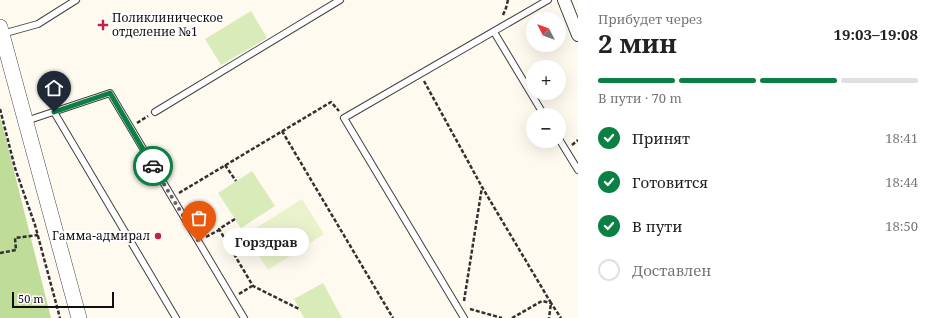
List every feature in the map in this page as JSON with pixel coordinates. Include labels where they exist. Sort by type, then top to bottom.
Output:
[{"type":"street","points":[[564,0],[578,34]]},
{"type":"street","points":[[1,30],[79,318]]},
{"type":"lane","points":[[1,30],[38,24],[76,0]]},
{"type":"lane","points":[[155,112],[340,0]]},
{"type":"lane","points":[[464,318],[344,118],[548,0]]},
{"type":"lane","points":[[494,32],[540,108]]},
{"type":"lane","points":[[25,121],[110,93],[244,318]]},
{"type":"lane","points":[[54,112],[176,318]]},
{"type":"lane","points":[[565,148],[578,170]]},
{"type":"path","points":[[420,74],[482,187],[561,318]]},
{"type":"path","points":[[186,189],[330,102],[344,118]]},
{"type":"path","points":[[0,109],[15,168],[38,234],[60,318]]},
{"type":"path","points":[[282,131],[393,318]]},
{"type":"path","points":[[225,165],[236,181]]},
{"type":"path","points":[[463,306],[482,187]]},
{"type":"path","points":[[199,242],[235,219]]},
{"type":"path","points":[[219,230],[253,286],[299,309]]},
{"type":"path","points":[[0,253],[16,250],[15,238],[38,234]]},
{"type":"path","points":[[232,298],[253,286]]},
{"type":"path","points":[[512,318],[542,301],[551,303]]},
{"type":"path","points":[[549,318],[551,303]]},
{"type":"path","points":[[470,308],[502,318]]},
{"type":"green space","points":[[251,11],[267,38],[221,65],[205,39]]},
{"type":"green space","points":[[0,117],[6,139],[51,318],[0,318]]},
{"type":"green space","points":[[252,171],[275,206],[241,228],[218,193]]},
{"type":"green space","points":[[302,199],[324,234],[268,270],[245,235]]},
{"type":"green space","points":[[323,283],[342,318],[304,318],[294,299]]},
{"type":"way so far","points":[[153,166],[199,242]]},
{"type":"place","name":"Поликлиническое отделение №1","points":[[103,25]]},
{"type":"place","name":"Гамма-адмирал","points":[[158,236]]},
{"type":"place","name":"Горздрав","points":[[199,242]]},
{"type":"route","points":[[54,112],[110,93],[153,166]]}]
